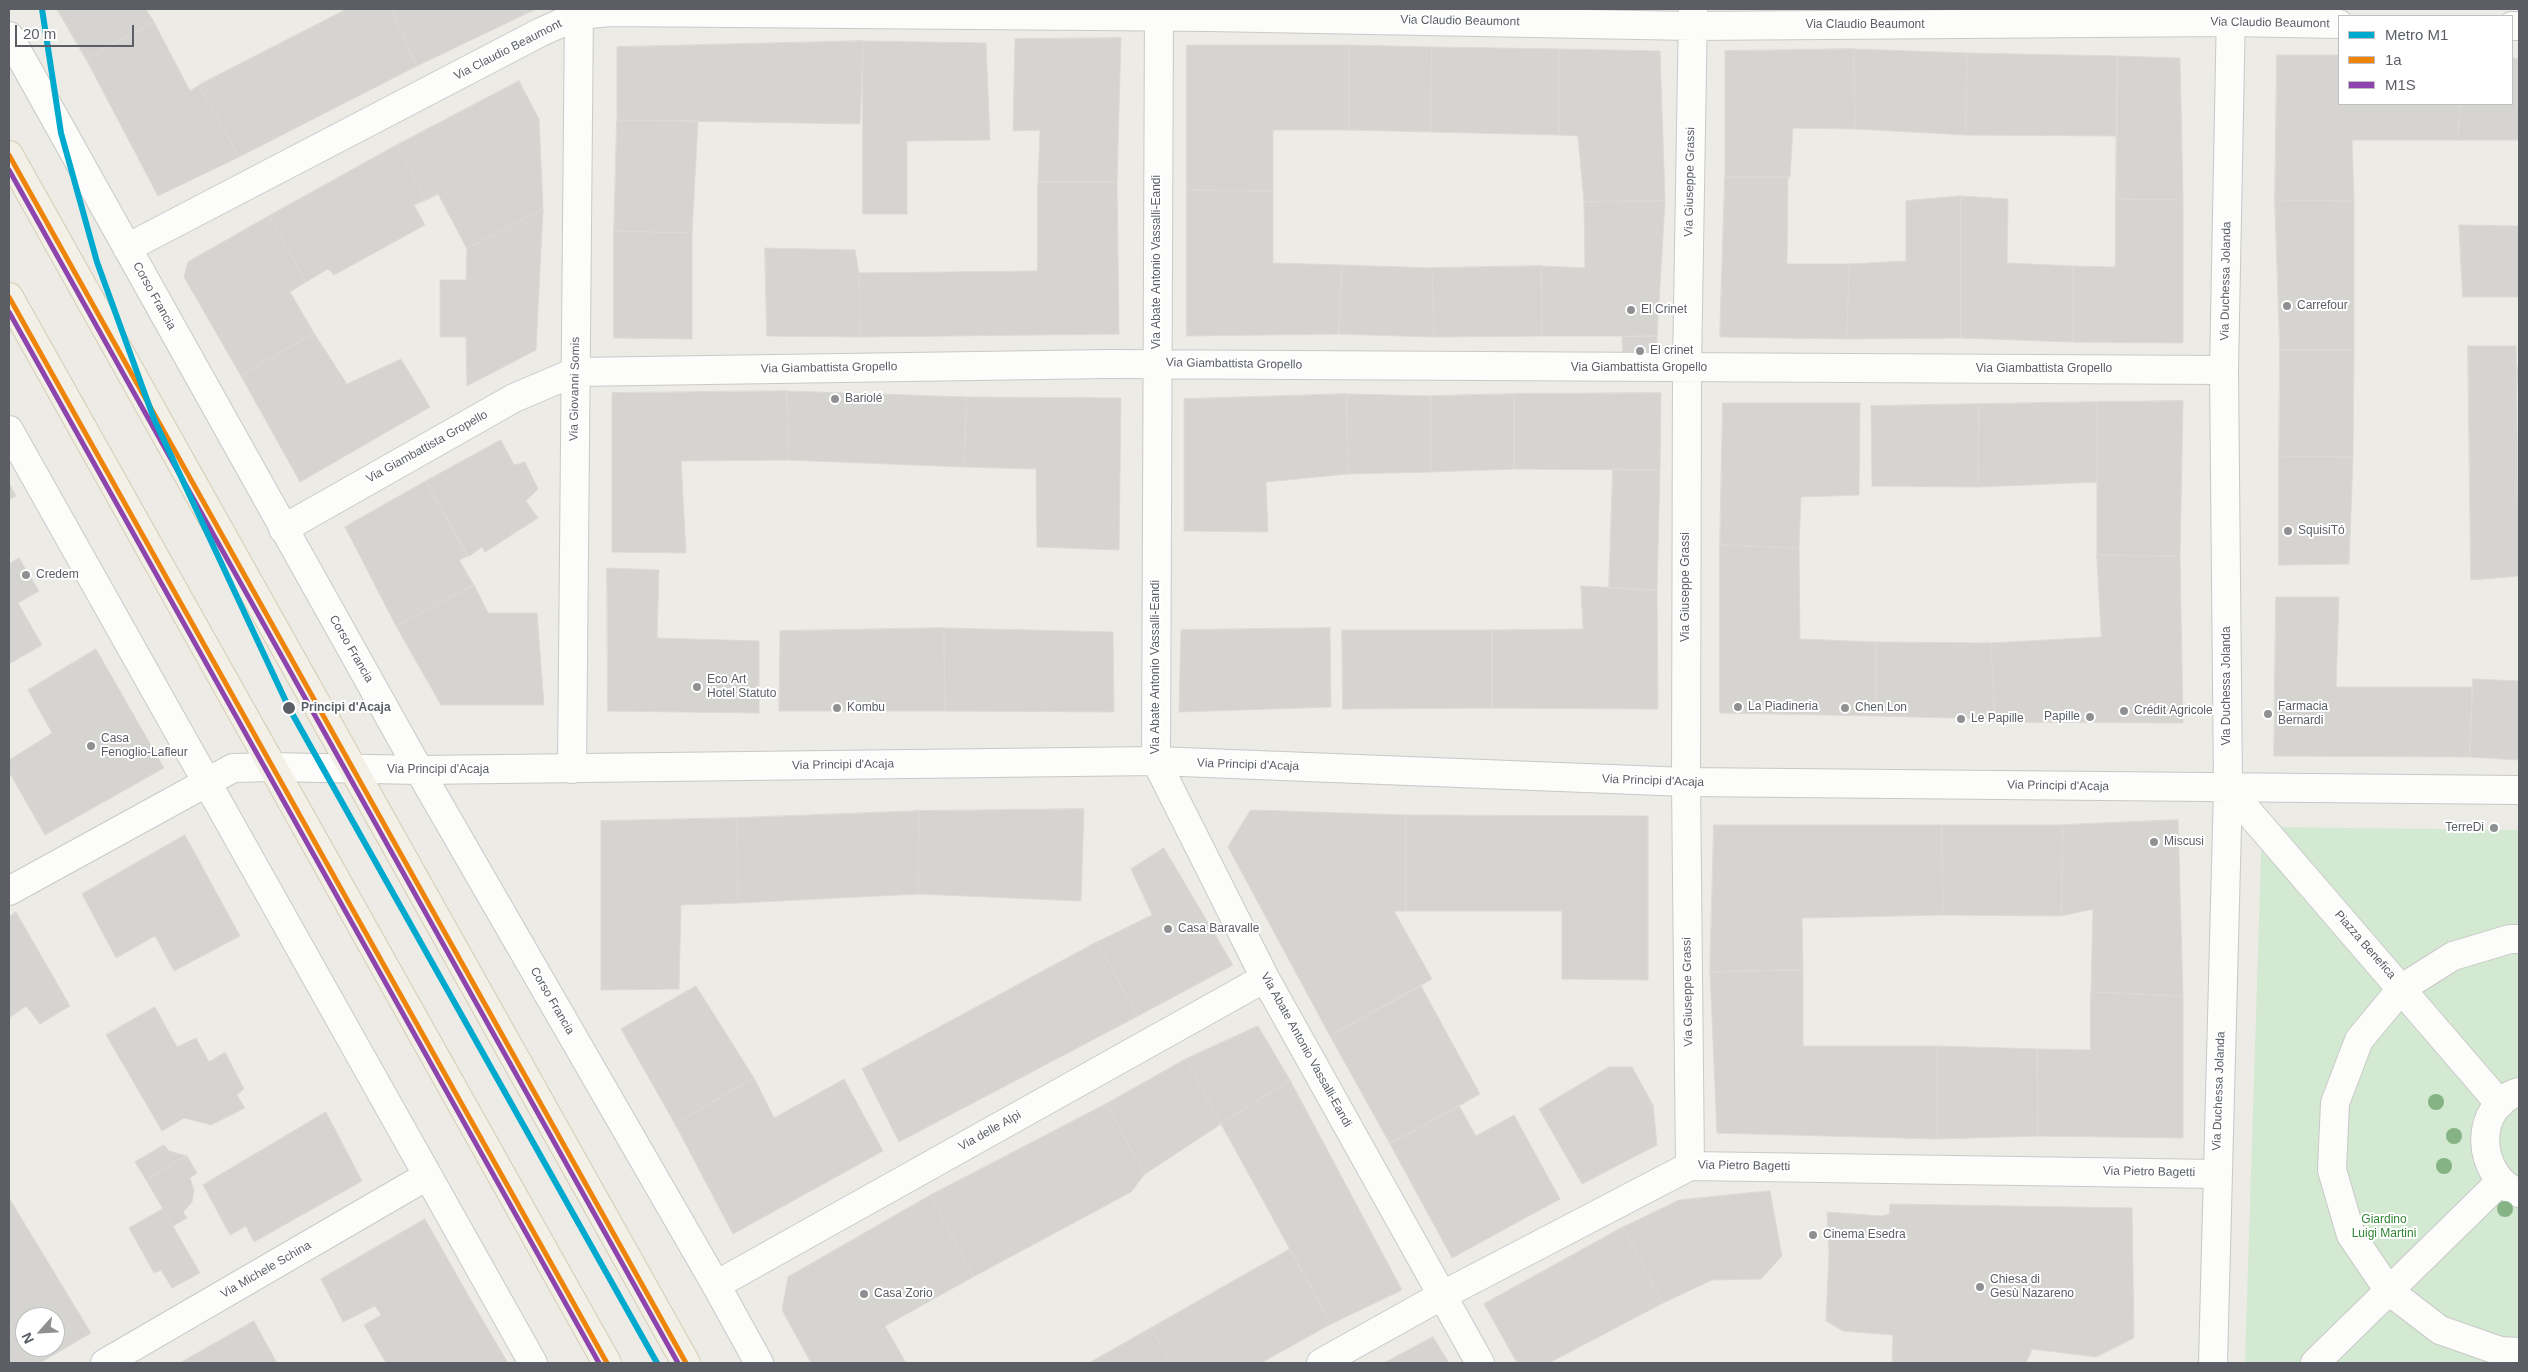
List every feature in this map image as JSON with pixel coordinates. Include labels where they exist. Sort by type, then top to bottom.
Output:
[{"type":"main road","points":[[9,155],[686,1363]]},
{"type":"main road","points":[[9,297],[607,1363]]},
{"type":"street","name":"Via Claudio Beaumont","points":[[127,248],[579,12],[1159,13],[1693,17],[2230,16],[2338,24]]},
{"type":"street","name":"Via Giovanni Somis","points":[[572,769],[574,372],[579,12]]},
{"type":"street","name":"Via Abate Antonio Vassalli-Eandi","points":[[1159,13],[1156,761],[1265,978],[1480,1363]]},
{"type":"street","name":"Via Duchessa Jolanda","points":[[2213,1363],[2216,1174],[2228,788],[2224,370],[2230,16]]},
{"type":"street","name":"Via Giuseppe Grassi","points":[[1690,1166],[1686,782],[1687,368],[1693,17]]},
{"type":"street","name":"Corso Francia","points":[[9,36],[419,770],[759,1363]]},
{"type":"street","name":"Via Giambattista Gropello","points":[[283,529],[514,398],[574,372],[1157,364],[2224,370]]},
{"type":"street","points":[[9,430],[532,1363]]},
{"type":"street","name":"Via Principi d'Acaja","points":[[9,891],[233,768],[272,767],[354,770],[572,769],[1156,761],[1686,782],[2519,790]]},
{"type":"street","name":"Piazza Benefica","points":[[2228,788],[2402,988],[2510,1098]]},
{"type":"street","points":[[2519,940],[2510,939],[2453,956],[2402,988],[2359,1040],[2335,1103],[2332,1170],[2351,1235],[2389,1291],[2440,1330],[2500,1351],[2519,1352]]},
{"type":"street","name":"Via delle Alpi","points":[[716,1285],[1265,978]]},
{"type":"street","points":[[2314,1363],[2389,1291],[2510,1187],[2491,1168],[2485,1151],[2484,1134],[2490,1118],[2510,1098]]},
{"type":"street","name":"Via Pietro Bagetti","points":[[1321,1363],[1441,1296],[1690,1166],[2216,1174]]},
{"type":"street","name":"Via Michele Schina","points":[[105,1363],[427,1176]]},
{"type":"green space","name":"Giardino Luigi Martini","points":[[2262,827],[2519,830],[2519,1363],[2245,1363]]},
{"type":"building","points":[[57,9],[146,9],[154,22],[86,59]]},
{"type":"building","points":[[347,9],[391,9],[417,66],[239,157],[199,85]]},
{"type":"building","points":[[391,9],[536,9],[417,66]]},
{"type":"building","points":[[154,22],[190,91],[199,85],[239,157],[158,196],[86,59]]},
{"type":"building","points":[[1121,38],[1117,182],[1038,182],[1040,130],[1013,131],[1015,39]]},
{"type":"building","points":[[863,41],[860,124],[617,120],[617,47]]},
{"type":"building","points":[[863,41],[986,43],[990,140],[907,141],[907,214],[863,214]]},
{"type":"building","points":[[1187,45],[1349,45],[1349,130],[1273,130],[1273,191],[1187,190]]},
{"type":"building","points":[[1349,45],[1432,47],[1431,132],[1349,130]]},
{"type":"building","points":[[1432,47],[1559,49],[1559,135],[1431,132]]},
{"type":"building","points":[[1559,49],[1660,51],[1665,201],[1584,202],[1578,136],[1559,135]]},
{"type":"building","points":[[1854,49],[1967,53],[1966,135],[1855,129]]},
{"type":"building","points":[[1854,49],[1855,129],[1793,128],[1790,177],[1725,177],[1725,51]]},
{"type":"building","points":[[1967,53],[2117,56],[2117,136],[1966,135]]},
{"type":"building","points":[[2277,55],[2338,55],[2338,105],[2460,105],[2458,140],[2352,140],[2354,201],[2275,200]]},
{"type":"building","points":[[2117,56],[2180,58],[2183,200],[2116,199]]},
{"type":"building","points":[[2513,58],[2519,59],[2519,140],[2458,140],[2460,105],[2513,105]]},
{"type":"building","points":[[519,81],[539,119],[543,209],[467,249],[438,194],[426,200],[397,145]]},
{"type":"building","points":[[617,120],[698,121],[692,233],[614,231]]},
{"type":"building","points":[[397,145],[426,200],[414,205],[425,225],[334,275],[328,269],[306,282],[269,216]]},
{"type":"building","points":[[1725,177],[1788,177],[1787,264],[1849,264],[1847,339],[1720,337]]},
{"type":"building","points":[[1038,182],[1117,182],[1119,334],[860,337],[859,273],[1037,271]]},
{"type":"building","points":[[1187,190],[1273,191],[1273,263],[1342,265],[1339,334],[1187,336]]},
{"type":"building","points":[[1961,196],[2008,199],[2007,263],[2073,266],[2073,342],[1961,338]]},
{"type":"building","points":[[1961,196],[1961,338],[1847,339],[1849,264],[1906,261],[1906,201]]},
{"type":"building","points":[[2116,199],[2183,200],[2183,343],[2073,342],[2073,266],[2115,267]]},
{"type":"building","points":[[2275,200],[2354,201],[2354,350],[2280,350]]},
{"type":"building","points":[[1665,201],[1657,336],[1542,336],[1541,266],[1585,268],[1584,202]]},
{"type":"building","points":[[543,209],[536,350],[467,386],[466,337],[440,337],[440,280],[466,280],[467,249]]},
{"type":"building","points":[[269,216],[306,282],[290,292],[314,333],[241,376],[184,277],[188,262]]},
{"type":"building","points":[[2459,225],[2519,226],[2519,297],[2463,297]]},
{"type":"building","points":[[614,231],[692,233],[692,339],[614,338]]},
{"type":"building","points":[[765,248],[855,250],[859,273],[860,337],[767,336]]},
{"type":"building","points":[[1342,265],[1432,268],[1434,337],[1339,334]]},
{"type":"building","points":[[1541,266],[1542,336],[1434,337],[1432,268]]},
{"type":"building","points":[[314,333],[347,384],[401,359],[430,407],[300,482],[241,376]]},
{"type":"building","name":"El crinet","points":[[1657,336],[1657,366],[1623,366],[1622,337]]},
{"type":"building","points":[[2468,346],[2516,346],[2519,576],[2471,580]]},
{"type":"building","points":[[2280,350],[2354,350],[2353,457],[2279,456]]},
{"type":"building","points":[[2517,367],[2519,367],[2519,399]]},
{"type":"building","points":[[787,391],[967,397],[964,467],[789,460]]},
{"type":"building","points":[[787,391],[789,460],[681,461],[686,553],[612,552],[612,393]]},
{"type":"building","points":[[1661,393],[1660,470],[1514,469],[1514,394]]},
{"type":"building","points":[[1347,394],[1431,396],[1431,472],[1348,474]]},
{"type":"building","points":[[1347,394],[1348,474],[1266,482],[1268,532],[1184,531],[1184,399]]},
{"type":"building","points":[[1514,394],[1514,469],[1431,472],[1431,396]]},
{"type":"building","points":[[967,397],[1121,398],[1119,550],[1037,547],[1036,469],[964,467]]},
{"type":"building","points":[[2183,401],[2180,556],[2097,555],[2097,402]]},
{"type":"building","points":[[2097,402],[2097,482],[1978,487],[1979,404]]},
{"type":"building","points":[[1723,403],[1860,403],[1859,495],[1801,497],[1799,548],[1720,545]]},
{"type":"building","points":[[1979,404],[1978,487],[1872,486],[1871,406]]},
{"type":"building","points":[[501,440],[514,465],[525,462],[538,489],[526,501],[538,518],[485,552],[482,547],[468,557],[426,481]]},
{"type":"building","points":[[2279,456],[2353,457],[2349,564],[2279,565]]},
{"type":"building","points":[[1613,469],[1660,470],[1657,590],[1609,588]]},
{"type":"building","points":[[426,481],[468,556],[459,560],[474,585],[396,626],[345,527]]},
{"type":"building","points":[[9,482],[16,496],[9,500]]},
{"type":"building","points":[[1720,545],[1799,548],[1800,639],[1876,642],[1876,716],[1720,713]]},
{"type":"building","points":[[2097,555],[2180,556],[2183,723],[1995,722],[1991,643],[2101,637]]},
{"type":"building","points":[[19,558],[39,591],[18,603],[42,645],[9,664],[9,564]]},
{"type":"building","points":[[607,568],[659,570],[657,638],[759,641],[759,713],[608,711]]},
{"type":"building","points":[[474,585],[488,613],[537,613],[544,705],[441,705],[396,626]]},
{"type":"building","points":[[1581,586],[1657,590],[1658,709],[1492,708],[1492,630],[1583,629]]},
{"type":"building","points":[[2276,597],[2339,597],[2336,687],[2472,687],[2470,757],[2274,756]]},
{"type":"building","points":[[944,628],[1113,632],[1114,712],[945,711]]},
{"type":"building","points":[[944,628],[945,711],[779,711],[780,631]]},
{"type":"building","points":[[1330,628],[1331,707],[1179,712],[1181,630]]},
{"type":"building","points":[[1342,630],[1492,630],[1492,708],[1343,709]]},
{"type":"building","points":[[1876,642],[1991,643],[1995,722],[1994,719],[1876,716]]},
{"type":"building","name":"Casa Fenoglio-Lafleur","points":[[96,649],[164,768],[45,835],[9,772],[9,760],[52,733],[28,690]]},
{"type":"building","points":[[2473,679],[2519,681],[2519,760],[2470,757]]},
{"type":"building","points":[[1084,809],[1081,901],[918,894],[919,811]]},
{"type":"building","points":[[1251,810],[1406,815],[1406,911],[1394,911],[1432,979],[1330,1036],[1228,847]]},
{"type":"building","points":[[919,811],[918,894],[738,903],[737,818]]},
{"type":"building","points":[[1406,815],[1648,816],[1648,980],[1562,979],[1562,911],[1406,911]]},
{"type":"building","points":[[737,818],[738,903],[681,905],[679,989],[601,990],[601,821]]},
{"type":"building","points":[[2178,820],[2183,996],[2091,992],[2093,909],[2061,916],[2063,825]]},
{"type":"building","points":[[1714,825],[1942,825],[1943,915],[1802,918],[1803,970],[1710,972]]},
{"type":"building","points":[[1942,825],[2063,825],[2061,916],[1943,915]]},
{"type":"building","points":[[185,835],[240,936],[174,971],[155,936],[116,958],[82,894]]},
{"type":"building","name":"Casa Baravalle","points":[[1164,848],[1233,965],[1138,1016],[1097,942],[1152,915],[1131,869]]},
{"type":"building","points":[[16,912],[70,1006],[40,1024],[26,1006],[9,1018],[9,917]]},
{"type":"building","points":[[1097,942],[1138,1016],[899,1142],[862,1069]]},
{"type":"building","points":[[1803,970],[1803,1046],[1937,1046],[1937,1139],[1717,1133],[1710,972]]},
{"type":"building","points":[[696,986],[754,1078],[675,1124],[621,1029]]},
{"type":"building","points":[[1421,986],[1480,1094],[1390,1144],[1330,1036]]},
{"type":"building","points":[[2091,992],[2183,996],[2183,1138],[2038,1136],[2037,1049],[2090,1050]]},
{"type":"building","points":[[155,1007],[177,1047],[196,1038],[209,1062],[225,1052],[244,1089],[237,1095],[245,1108],[211,1125],[184,1118],[162,1131],[106,1035]]},
{"type":"building","points":[[1258,1026],[1290,1080],[1221,1124],[1186,1059]]},
{"type":"building","points":[[1937,1046],[2037,1049],[2038,1136],[1937,1139]]},
{"type":"building","points":[[1186,1059],[1221,1124],[1145,1174],[1106,1104]]},
{"type":"building","points":[[1609,1067],[1632,1067],[1653,1105],[1657,1145],[1582,1184],[1539,1109]]},
{"type":"building","points":[[754,1078],[774,1118],[844,1079],[883,1151],[733,1234],[675,1124]]},
{"type":"building","points":[[1290,1080],[1402,1290],[1331,1324],[1221,1124]]},
{"type":"building","points":[[1106,1104],[1145,1174],[1131,1192],[973,1277],[931,1195]]},
{"type":"building","points":[[1459,1106],[1476,1136],[1514,1115],[1560,1199],[1452,1258],[1390,1144]]},
{"type":"building","points":[[326,1112],[362,1181],[254,1242],[246,1226],[230,1235],[203,1185]]},
{"type":"building","points":[[164,1145],[169,1151],[187,1156],[146,1180],[135,1162]]},
{"type":"building","points":[[187,1156],[197,1173],[190,1178],[194,1190],[192,1202],[183,1212],[187,1218],[173,1226],[146,1180]]},
{"type":"building","points":[[1770,1191],[1782,1256],[1761,1279],[1712,1280],[1663,1303],[1623,1227],[1679,1200]]},
{"type":"building","name":"Casa Zorio","points":[[931,1195],[973,1277],[885,1326],[906,1363],[811,1363],[782,1310],[788,1277]]},
{"type":"building","points":[[9,1198],[91,1333],[65,1348],[65,1307],[15,1307],[15,1357],[50,1357],[40,1363],[9,1363]]},
{"type":"building","name":"Chiesa di Gesù Nazareno","points":[[1890,1204],[2132,1208],[2134,1338],[2096,1357],[2032,1349],[2026,1363],[1892,1363],[1893,1335],[1843,1331],[1826,1321],[1829,1253],[1827,1212],[1882,1216],[1889,1214]]},
{"type":"building","points":[[163,1209],[200,1273],[172,1288],[161,1270],[154,1273],[129,1228]]},
{"type":"building","points":[[425,1219],[508,1363],[386,1363],[364,1325],[381,1315],[375,1306],[343,1322],[321,1279]]},
{"type":"building","points":[[1623,1227],[1663,1303],[1549,1363],[1517,1363],[1484,1304]]},
{"type":"building","points":[[1290,1249],[1331,1324],[1261,1363],[1172,1363],[1151,1328]]},
{"type":"building","points":[[254,1321],[277,1363],[180,1363]]},
{"type":"building","points":[[1151,1328],[1172,1363],[1089,1363]]},
{"type":"building","points":[[1433,1337],[1449,1363],[1384,1363]]},
{"type":"metro line","name":"M1","points":[[42,9],[61,133],[97,262],[154,419],[289,708],[657,1363]]},
{"type":"transit line","name":"1a","points":[[9,155],[686,1363]]},
{"type":"transit line","name":"M1S","points":[[9,170],[678,1363]]},
{"type":"transit line","name":"1a","points":[[9,297],[607,1363]]},
{"type":"transit line","name":"M1S","points":[[9,312],[599,1363]]},
{"type":"place","name":"Carrefour","points":[[2287,306]]},
{"type":"place","name":"El Crinet","points":[[1631,310]]},
{"type":"place","name":"El crinet","points":[[1640,351]]},
{"type":"place","name":"Bariolé","points":[[835,399]]},
{"type":"place","name":"SquisiTó","points":[[2288,531]]},
{"type":"place","name":"Credem","points":[[26,575]]},
{"type":"place","name":"Eco Art Hotel Statuto","points":[[697,687]]},
{"type":"place","name":"La Piadineria","points":[[1738,707]]},
{"type":"place","name":"Principi d'Acaja","points":[[289,708]]},
{"type":"place","name":"Kombu","points":[[837,708]]},
{"type":"place","name":"Chen Lon","points":[[1845,708]]},
{"type":"place","name":"Crédit Agricole","points":[[2124,711]]},
{"type":"place","name":"Farmacia Bernardi","points":[[2268,714]]},
{"type":"place","name":"Papille","points":[[2090,717]]},
{"type":"place","name":"Le Papille","points":[[1961,719]]},
{"type":"place","name":"Casa Fenoglio-Lafleur","points":[[91,746]]},
{"type":"place","name":"TerreDi","points":[[2494,828]]},
{"type":"place","name":"Miscusi","points":[[2154,842]]},
{"type":"place","name":"Casa Baravalle","points":[[1168,929]]},
{"type":"place","name":"Cinema Esedra","points":[[1813,1235]]},
{"type":"place","name":"Chiesa di Gesù Nazareno","points":[[1980,1287]]},
{"type":"place","name":"Casa Zorio","points":[[864,1294]]}]
